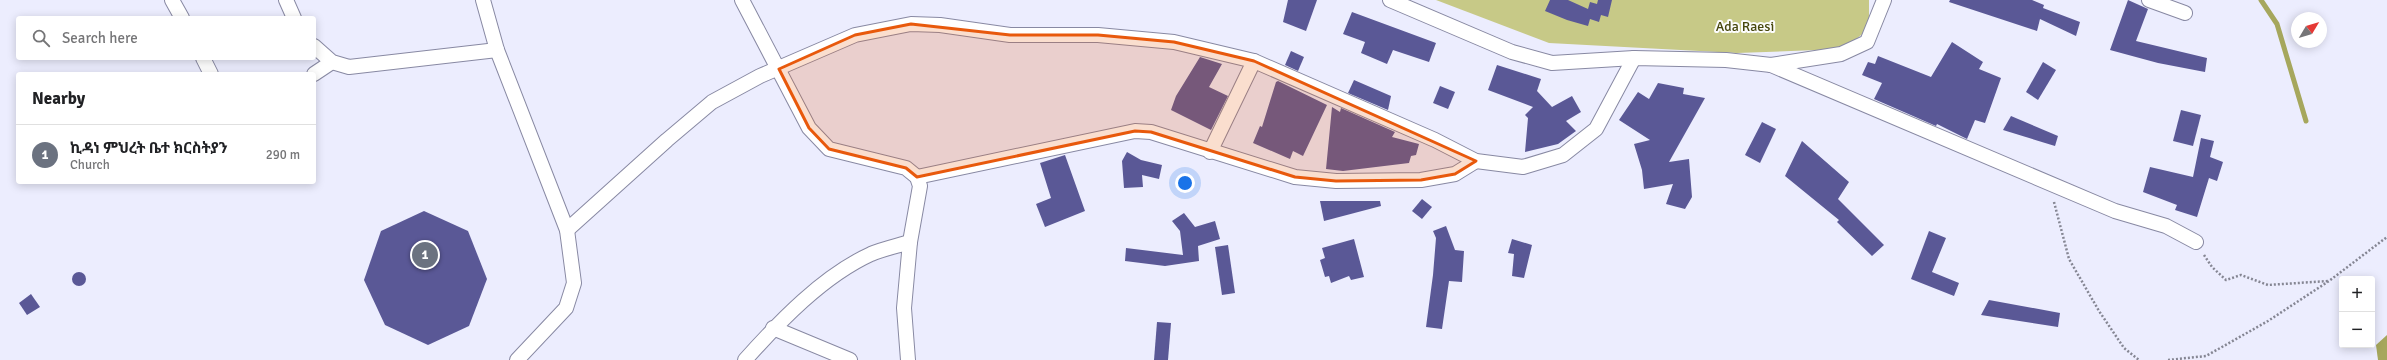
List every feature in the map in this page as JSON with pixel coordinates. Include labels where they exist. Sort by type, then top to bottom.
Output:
[{"type":"street","points":[[172,0],[181,16]]},
{"type":"street","points":[[286,0],[293,16]]},
{"type":"street","points":[[483,0],[497,50],[567,230],[574,283],[566,308],[518,360]]},
{"type":"street","points":[[742,0],[809,128],[829,149],[906,168],[917,177],[920,186],[910,242],[904,308],[908,360]]},
{"type":"street","points":[[1390,0],[1512,52],[1552,63],[1634,58],[1726,60],[1771,65],[1841,54],[1868,42],[1884,0]]},
{"type":"street","points":[[2148,0],[2185,13]]},
{"type":"street","points":[[567,230],[712,102],[760,76],[779,69],[855,34],[911,24],[940,25],[1010,35],[1098,35],[1174,42],[1254,61],[1435,140],[1476,161],[1523,167],[1563,155],[1596,129],[1634,58]]},
{"type":"street","points":[[316,48],[332,62],[349,67],[497,50]]},
{"type":"street","points":[[204,60],[210,72]]},
{"type":"street","points":[[1210,152],[1254,61]]},
{"type":"street","points":[[316,73],[332,62]]},
{"type":"street","points":[[1771,65],[2115,211],[2166,226],[2196,242]]},
{"type":"street","points":[[917,177],[1135,131],[1151,132],[1295,178],[1336,181],[1421,180],[1454,174],[1476,161]]},
{"type":"street","points":[[745,360],[773,328],[818,286],[871,254],[910,242]]},
{"type":"street","points":[[773,328],[850,360]]},
{"type":"path","points":[[2049,184],[2069,259],[2099,311],[2124,348],[2139,360]]},
{"type":"path","points":[[2168,360],[2206,356],[2268,321],[2329,281],[2387,237]]},
{"type":"path","points":[[2196,242],[2212,267],[2226,280],[2240,276],[2268,285],[2329,281]]},
{"type":"highlighted area","points":[[911,24],[1010,35],[1098,35],[1174,42],[1254,61],[1476,161],[1455,174],[1421,180],[1336,181],[1295,177],[1151,132],[1135,131],[917,177],[906,168],[829,149],[809,128],[779,69],[855,35]]},
{"type":"green space","name":"Ada Raesi","points":[[1436,0],[1869,0],[1869,29],[1843,49],[1737,53],[1549,43]]},
{"type":"shaded area","points":[[2387,335],[2387,360],[2378,360],[2376,345]]},
{"type":"building","points":[[1288,0],[1317,0],[1306,31],[1283,22]]},
{"type":"building","points":[[1550,0],[1568,0],[1588,9],[1590,2],[1597,4],[1598,0],[1612,0],[1608,17],[1601,15],[1599,22],[1590,19],[1588,26],[1567,20],[1545,11]]},
{"type":"building","points":[[1950,0],[2032,0],[2044,5],[2043,8],[2080,22],[2076,36],[2040,19],[2037,31],[1949,2]]},
{"type":"building","points":[[2128,0],[2148,9],[2136,41],[2207,58],[2205,72],[2158,63],[2110,50]]},
{"type":"building","points":[[1352,12],[1436,43],[1429,62],[1393,50],[1387,64],[1361,53],[1365,42],[1343,34]]},
{"type":"building","points":[[1952,42],[1983,62],[1979,69],[2001,78],[1985,123],[1975,120],[1967,139],[1937,124],[1936,126],[1874,99],[1882,83],[1862,75],[1868,62],[1875,64],[1878,56],[1931,77]]},
{"type":"building","points":[[1291,51],[1304,57],[1298,71],[1285,65]]},
{"type":"building","points":[[1200,57],[1222,64],[1209,87],[1228,96],[1211,130],[1171,110],[1176,96]]},
{"type":"building","points":[[2043,62],[2056,70],[2038,100],[2026,92]]},
{"type":"building","points":[[1497,65],[1541,79],[1537,91],[1552,107],[1572,96],[1581,112],[1566,121],[1576,131],[1558,144],[1525,152],[1528,118],[1525,115],[1533,107],[1488,90]]},
{"type":"building","points":[[1354,80],[1391,96],[1388,110],[1348,93]]},
{"type":"building","points":[[1278,81],[1327,105],[1303,156],[1293,151],[1290,159],[1253,143],[1260,126],[1262,127],[1276,82]]},
{"type":"building","points":[[1658,83],[1684,88],[1683,94],[1705,98],[1669,162],[1689,159],[1692,197],[1685,209],[1666,204],[1673,184],[1644,189],[1642,170],[1634,144],[1650,140],[1619,120],[1638,92],[1649,99]]},
{"type":"building","points":[[1440,86],[1455,92],[1448,109],[1433,103]]},
{"type":"building","points":[[1332,107],[1340,112],[1341,108],[1395,132],[1392,137],[1419,144],[1416,155],[1411,156],[1409,163],[1343,171],[1326,169]]},
{"type":"building","points":[[2181,110],[2201,115],[2193,146],[2173,141]]},
{"type":"building","points":[[2011,116],[2058,136],[2055,146],[2003,130]]},
{"type":"building","points":[[1762,122],[1776,129],[1760,163],[1745,155]]},
{"type":"building","points":[[2201,138],[2214,141],[2210,157],[2223,162],[2217,181],[2209,178],[2197,217],[2175,210],[2177,205],[2143,192],[2150,167],[2193,177]]},
{"type":"building","points":[[1802,141],[1849,182],[1838,199],[1884,245],[1872,256],[1837,222],[1839,220],[1785,176]]},
{"type":"building","points":[[1127,152],[1141,160],[1162,165],[1159,179],[1142,175],[1143,187],[1124,188],[1122,161]]},
{"type":"building","points":[[1065,155],[1085,211],[1045,227],[1036,204],[1051,198],[1040,163]]},
{"type":"building","points":[[1422,199],[1432,207],[1422,219],[1412,211]]},
{"type":"building","points":[[1320,201],[1380,201],[1381,206],[1324,221]]},
{"type":"building","points":[[424,211],[468,231],[487,279],[469,326],[428,345],[385,325],[364,280],[381,231]]},
{"type":"building","points":[[1184,213],[1195,227],[1215,221],[1220,239],[1198,246],[1199,261],[1165,266],[1125,261],[1126,248],[1183,255],[1180,231],[1172,221]]},
{"type":"building","points":[[1446,226],[1455,250],[1464,251],[1462,282],[1449,281],[1442,329],[1426,327],[1436,238],[1433,231]]},
{"type":"building","points":[[1929,231],[1946,238],[1932,272],[1959,283],[1954,296],[1911,279]]},
{"type":"building","points":[[1354,239],[1364,277],[1351,280],[1349,276],[1331,283],[1329,276],[1325,277],[1320,260],[1325,258],[1322,248]]},
{"type":"building","points":[[1512,239],[1532,245],[1524,278],[1512,276],[1514,254],[1508,253]]},
{"type":"building","points":[[1228,245],[1235,293],[1222,295],[1215,247]]},
{"type":"building","points":[[79,272],[84,274],[86,279],[84,284],[79,286],[74,284],[72,279],[74,274]]},
{"type":"building","points":[[31,294],[40,307],[27,315],[19,303]]},
{"type":"building","points":[[1989,300],[2060,313],[2058,327],[1981,315]]},
{"type":"building","points":[[1157,322],[1171,323],[1168,360],[1154,360]]},
{"type":"waterway","points":[[2261,0],[2277,24],[2306,121]]},
{"type":"place","name":"ኪዳነ ምህረት ቤተ ክርስትያን","points":[[425,255]]}]
